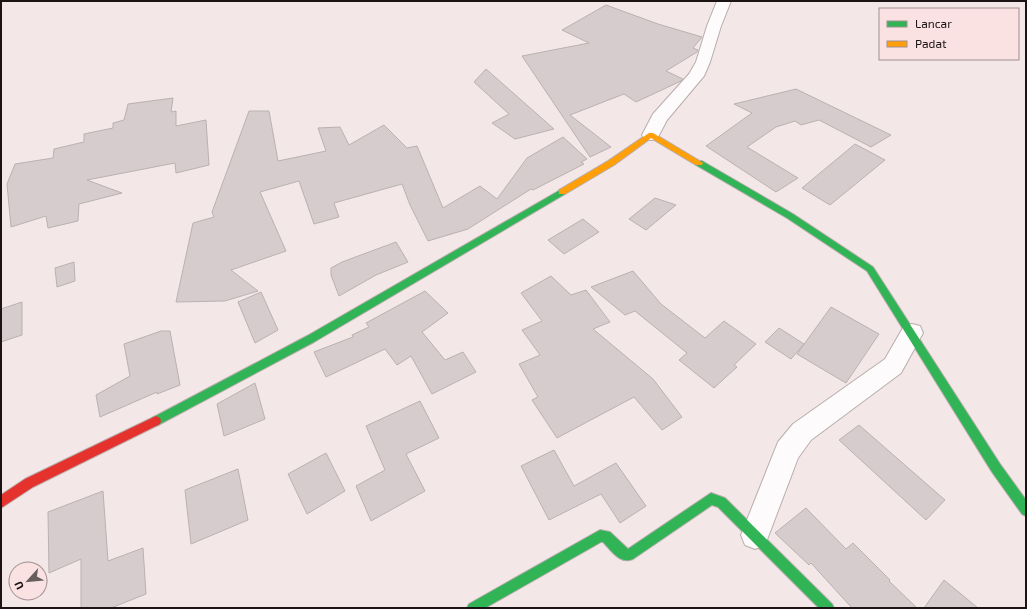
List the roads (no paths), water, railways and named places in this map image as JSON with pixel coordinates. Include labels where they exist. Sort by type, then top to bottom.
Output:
[{"type":"street","points":[[1,502],[29,483],[210,394],[396,290],[586,178],[651,135],[659,118],[696,76],[703,62],[714,26],[724,1]]},
{"type":"street","points":[[651,135],[790,216],[870,269],[912,333],[996,468],[1026,510]]},
{"type":"street","points":[[755,535],[787,451],[802,432],[893,366],[912,333]]},
{"type":"street","points":[[473,608],[600,536],[606,536],[624,554],[629,554],[711,499],[720,502],[828,608]]}]
